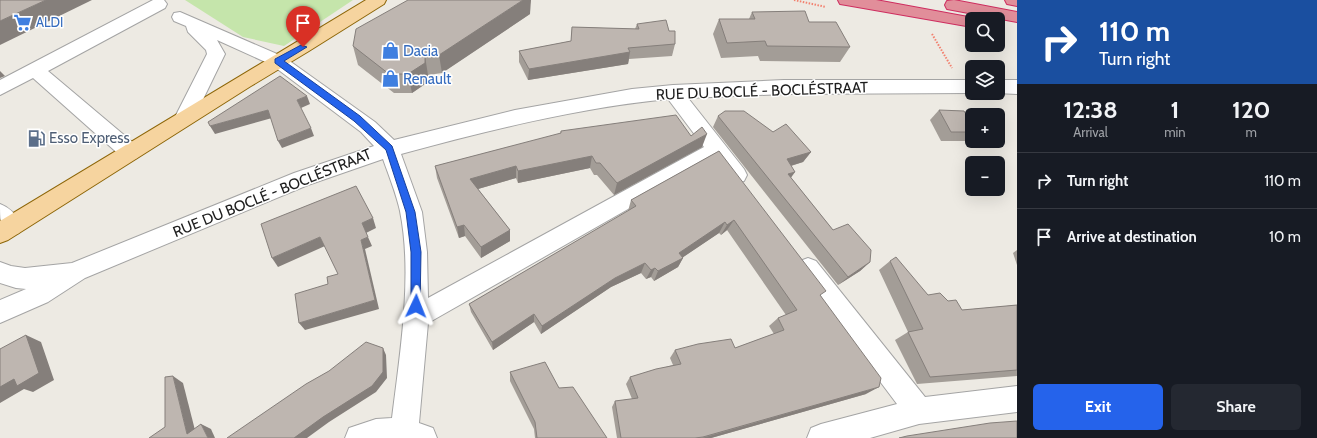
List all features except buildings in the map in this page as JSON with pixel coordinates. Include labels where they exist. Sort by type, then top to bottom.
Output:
[{"type":"highway","points":[[846,0],[965,21]]},
{"type":"highway","points":[[924,0],[1017,17]]},
{"type":"highway","points":[[1013,0],[1017,1]]},
{"type":"highway","points":[[1005,27],[1017,29]]},
{"type":"main road","points":[[4,224],[130,152],[378,0]]},
{"type":"street","points":[[0,88],[156,2],[180,17],[278,61],[357,118],[389,148],[406,194],[414,232],[417,274],[410,436],[380,432],[359,438]]},
{"type":"street","points":[[180,17],[207,40],[214,48],[216,54],[185,117]]},
{"type":"street","points":[[35,69],[59,92],[130,152]]},
{"type":"street","points":[[1005,87],[1017,86]]},
{"type":"street","name":"RUE DU BOCLÉ - BOCLÉSTRAAT","points":[[0,312],[40,294],[77,271],[301,179],[389,148],[516,117],[632,96],[673,92],[784,87],[965,87]]},
{"type":"street","points":[[673,92],[751,193]]},
{"type":"street","points":[[416,317],[717,149]]},
{"type":"street","points":[[794,249],[919,411]]},
{"type":"street","name":"RUE DU BOCLÉ - BOCLÉSTRAAT","points":[[0,272],[7,276],[24,278],[77,271]]},
{"type":"street","points":[[821,438],[919,411],[1017,399]]},
{"type":"path","points":[[929,29],[965,83]]},
{"type":"green space","points":[[185,0],[353,0],[284,46],[243,37]]},
{"type":"place","name":"ALDI","points":[[23,22]]},
{"type":"place","name":"Dacia","points":[[390,51]]},
{"type":"place","name":"Renault","points":[[390,79]]},
{"type":"place","name":"Esso Express","points":[[36,138]]},
{"type":"route","points":[[303,47],[278,61],[357,118],[389,148],[411,212],[416,252],[416,306]]}]
